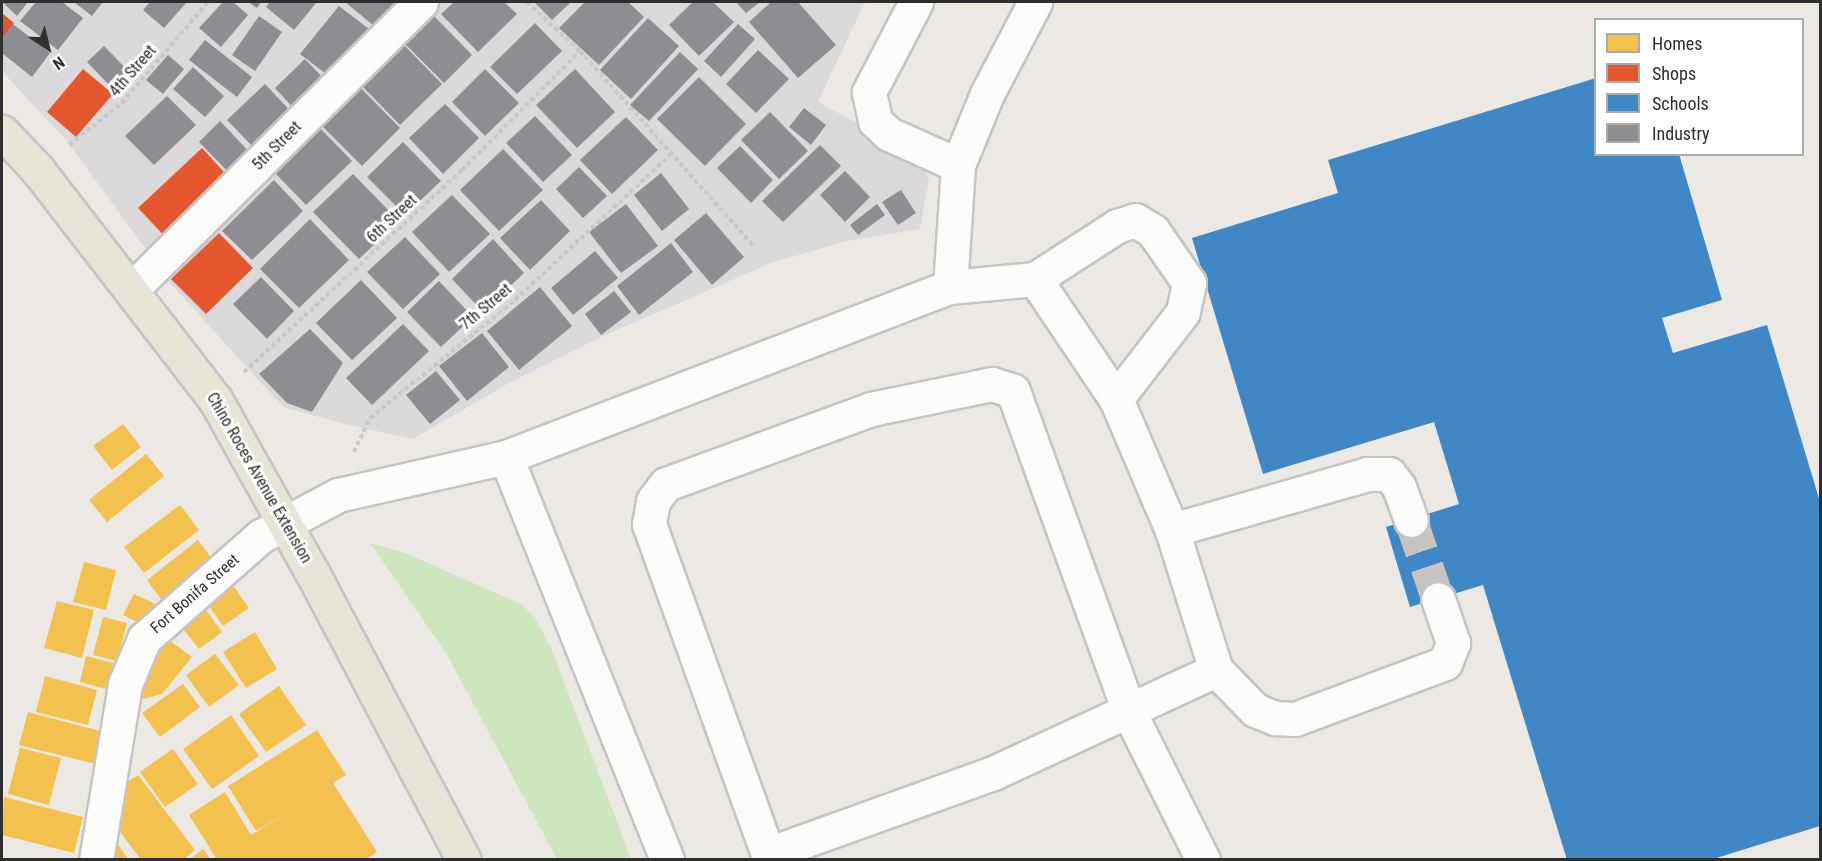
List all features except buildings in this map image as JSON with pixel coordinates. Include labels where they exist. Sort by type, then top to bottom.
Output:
[{"type":"main road","name":"Chino Roces Avenue Extension","points":[[2,132],[37,169],[215,399],[286,523],[464,860]]},
{"type":"street","name":"5th Street","points":[[132,289],[421,2]]},
{"type":"street","points":[[916,2],[869,92],[875,121],[889,134],[958,165]]},
{"type":"street","points":[[950,287],[958,165],[987,94],[1035,2]]},
{"type":"street","points":[[1116,399],[1183,312],[1189,283],[1154,231],[1135,220],[1117,226],[1035,279],[1116,399],[1172,530],[1216,670],[1256,710],[1275,718],[1295,719],[1445,663],[1453,643],[1438,599]]},
{"type":"street","name":"Fort Bonifa Street","points":[[96,860],[125,684],[144,639],[261,536],[338,495],[506,458],[950,287],[1035,279]]},
{"type":"street","points":[[1203,860],[1129,712],[1013,391],[992,384],[871,408],[666,484],[653,501],[649,524],[769,857],[993,773],[1129,712],[1216,670]]},
{"type":"street","points":[[506,458],[667,860]]},
{"type":"street","points":[[1172,530],[1367,474],[1389,474],[1399,487],[1411,520]]},
{"type":"path","name":"4th Street","points":[[37,169],[122,104],[208,2]]},
{"type":"path","points":[[527,2],[580,51],[754,246]]},
{"type":"path","name":"6th Street","points":[[215,399],[462,170],[580,51]]},
{"type":"path","name":"7th Street","points":[[350,494],[355,443],[370,418],[515,300],[672,153]]},
{"type":"shaded area","points":[[2,2],[865,2],[818,102],[915,154],[929,179],[920,229],[847,241],[771,263],[601,337],[507,384],[413,439],[341,423],[283,407],[172,285],[66,140],[2,71]]},
{"type":"green space","points":[[370,543],[405,553],[521,604],[536,619],[552,650],[631,859],[557,859],[446,653]]},
{"type":"tunnel","points":[[1411,520],[1438,599]]}]
